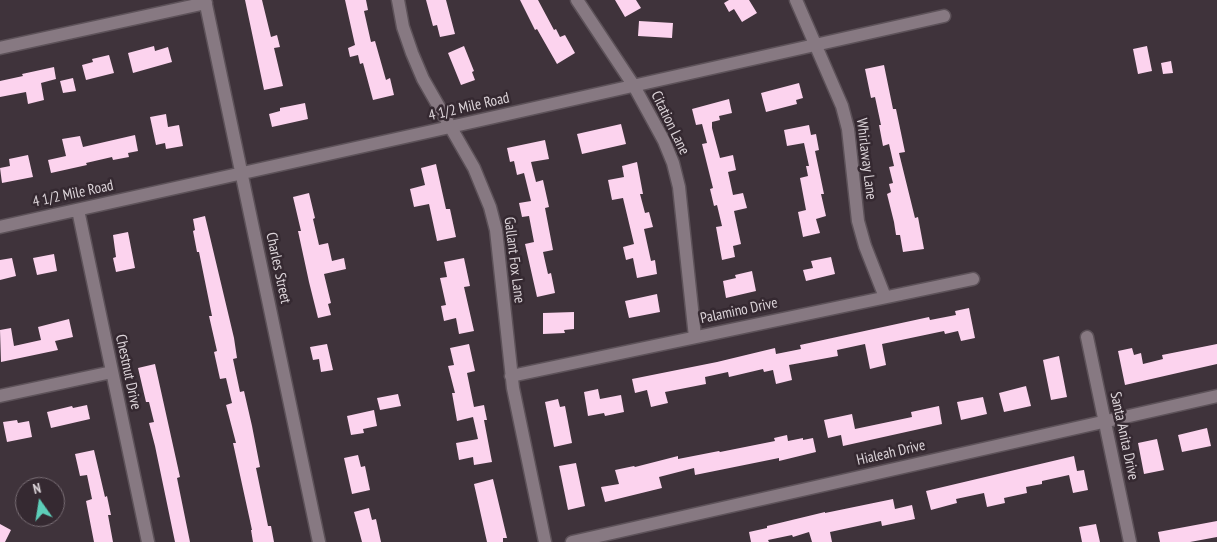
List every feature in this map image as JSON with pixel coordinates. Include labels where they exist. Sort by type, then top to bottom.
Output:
[{"type":"street","name":"Gallant Fox Lane","points":[[398,0],[403,26],[423,79],[482,185],[490,207],[496,230],[511,376],[545,542]]},
{"type":"street","name":"Citation Lane","points":[[577,0],[634,86],[664,141],[673,163],[679,188],[695,337]]},
{"type":"street","name":"Whirlaway Lane","points":[[796,0],[842,106],[848,129],[858,221],[865,246],[885,297]]},
{"type":"street","points":[[0,48],[205,2]]},
{"type":"street","name":"Charles Street","points":[[205,2],[319,542]]},
{"type":"street","name":"4 1/2 Mile Road","points":[[0,227],[944,16]]},
{"type":"street","name":"Chestnut Drive","points":[[78,210],[148,542]]},
{"type":"street","name":"Palamino Drive","points":[[511,376],[972,279]]},
{"type":"street","name":"Santa Anita Drive","points":[[1087,338],[1130,542]]},
{"type":"street","points":[[0,396],[112,372]]},
{"type":"street","name":"Hialeah Drive","points":[[572,542],[1217,396]]},
{"type":"building","points":[[245,0],[262,0],[271,37],[277,35],[280,47],[274,48],[283,86],[264,90]]},
{"type":"building","points":[[345,0],[366,0],[368,10],[364,11],[371,42],[375,41],[386,80],[390,78],[394,95],[373,100],[363,63],[360,64],[358,55],[350,57],[348,48],[355,45]]},
{"type":"building","points":[[426,0],[446,0],[455,34],[440,37],[437,25],[433,26]]},
{"type":"building","points":[[520,0],[538,0],[554,30],[556,29],[560,37],[565,35],[575,53],[557,64],[537,29],[535,30]]},
{"type":"building","points":[[615,0],[636,0],[641,8],[625,17]]},
{"type":"building","points":[[729,0],[749,0],[757,13],[742,22],[734,9],[729,12],[724,3]]},
{"type":"building","points":[[639,21],[673,23],[672,38],[638,36]]},
{"type":"building","points":[[154,46],[155,51],[168,47],[172,62],[133,73],[128,53]]},
{"type":"building","points":[[464,46],[474,71],[472,72],[475,80],[461,85],[448,53]]},
{"type":"building","points":[[1147,46],[1152,71],[1138,74],[1133,49]]},
{"type":"building","points":[[109,55],[114,73],[86,80],[82,65],[93,62],[92,59]]},
{"type":"building","points":[[1171,61],[1173,73],[1163,74],[1161,63]]},
{"type":"building","points":[[884,65],[893,109],[896,109],[905,152],[899,153],[915,218],[918,217],[924,249],[903,252],[900,235],[896,235],[887,194],[891,192],[889,184],[893,183],[889,167],[894,166],[889,144],[883,146],[875,97],[871,98],[865,69]]},
{"type":"building","points":[[54,67],[56,79],[41,83],[44,100],[28,104],[26,92],[0,97],[0,81]]},
{"type":"building","points":[[73,78],[76,91],[63,93],[60,81]]},
{"type":"building","points":[[799,83],[803,98],[796,100],[797,104],[766,112],[761,93]]},
{"type":"building","points":[[729,99],[732,113],[719,116],[720,120],[712,122],[712,128],[720,158],[733,155],[736,170],[728,172],[733,195],[743,193],[747,208],[734,211],[741,244],[733,246],[735,257],[722,260],[716,227],[722,226],[717,205],[714,206],[710,189],[713,188],[702,144],[707,143],[702,124],[696,125],[692,109]]},
{"type":"building","points":[[305,103],[308,119],[272,127],[269,114],[280,111],[280,108]]},
{"type":"building","points":[[166,114],[168,127],[179,125],[183,146],[166,149],[165,143],[156,145],[150,117]]},
{"type":"building","points":[[621,124],[626,144],[582,154],[577,134]]},
{"type":"building","points":[[809,125],[811,135],[816,134],[819,150],[815,151],[824,194],[821,194],[826,216],[816,219],[820,233],[803,237],[798,212],[806,210],[800,178],[808,176],[806,166],[809,166],[804,143],[787,146],[784,130]]},
{"type":"building","points":[[135,135],[138,151],[128,153],[129,157],[113,160],[112,157],[51,173],[48,160],[66,156],[62,139],[80,136],[83,147]]},
{"type":"building","points":[[545,140],[549,159],[531,162],[536,182],[543,180],[549,207],[545,208],[553,250],[543,252],[548,274],[551,273],[555,293],[537,297],[525,244],[534,242],[529,216],[522,217],[519,203],[531,201],[524,173],[517,175],[514,161],[510,162],[507,148]]},
{"type":"building","points":[[28,155],[33,177],[2,183],[0,168],[10,166],[9,159]]},
{"type":"building","points":[[637,162],[643,194],[640,194],[645,213],[649,212],[653,227],[644,229],[651,261],[655,260],[657,274],[637,278],[633,258],[626,260],[623,247],[634,244],[623,198],[612,200],[608,180],[624,177],[622,166]]},
{"type":"building","points":[[436,164],[446,209],[450,209],[456,237],[437,241],[429,204],[414,207],[410,189],[425,185],[421,168]]},
{"type":"building","points":[[309,193],[319,245],[328,243],[332,261],[344,258],[346,269],[324,274],[331,303],[328,304],[331,315],[318,318],[298,231],[301,231],[293,197]]},
{"type":"building","points":[[205,216],[234,338],[237,358],[233,359],[240,392],[244,391],[252,426],[260,467],[256,468],[268,526],[271,526],[274,542],[253,542],[233,443],[236,443],[226,405],[232,403],[226,378],[220,379],[214,352],[217,351],[209,316],[212,316],[193,231],[195,230],[193,219]]},
{"type":"building","points":[[128,232],[135,268],[116,272],[113,258],[116,257],[113,235]]},
{"type":"building","points":[[54,254],[57,271],[37,275],[33,258]]},
{"type":"building","points":[[831,257],[835,274],[806,281],[803,270],[813,268],[811,261]]},
{"type":"building","points":[[12,258],[16,276],[0,280],[0,260]]},
{"type":"building","points":[[464,258],[470,286],[464,287],[474,331],[459,334],[456,318],[444,321],[441,306],[446,305],[440,278],[447,277],[444,262]]},
{"type":"building","points":[[752,271],[756,291],[726,298],[723,281],[736,278],[735,275]]},
{"type":"building","points":[[657,294],[660,312],[629,318],[625,301]]},
{"type":"building","points":[[969,308],[975,338],[961,341],[958,331],[945,334],[944,331],[882,344],[886,365],[870,369],[865,344],[837,350],[838,356],[789,365],[792,380],[776,384],[773,370],[764,372],[763,369],[729,377],[728,372],[705,377],[706,384],[665,392],[668,403],[651,407],[647,390],[635,393],[632,379],[775,348],[776,354],[801,349],[800,345],[929,317],[930,320],[956,315],[955,311]]},
{"type":"building","points":[[574,312],[574,329],[564,330],[565,333],[543,334],[543,313]]},
{"type":"building","points":[[69,319],[73,337],[55,341],[58,350],[1,362],[0,330],[11,328],[14,346],[41,340],[38,327]]},
{"type":"building","points":[[327,344],[333,370],[321,372],[319,359],[313,360],[310,347]]},
{"type":"building","points":[[469,344],[475,371],[467,373],[474,407],[484,405],[487,420],[484,420],[492,462],[474,465],[473,457],[459,460],[456,443],[478,439],[473,417],[457,421],[452,393],[455,393],[448,366],[454,365],[450,348]]},
{"type":"building","points":[[1217,344],[1217,364],[1125,385],[1118,351],[1132,348],[1134,355],[1141,353],[1143,364],[1163,359],[1162,355]]},
{"type":"building","points":[[1059,356],[1067,397],[1051,400],[1043,360]]},
{"type":"building","points":[[155,364],[180,477],[177,478],[190,542],[175,542],[149,423],[154,422],[149,402],[146,402],[138,368]]},
{"type":"building","points":[[1026,386],[1031,406],[1004,412],[999,393]]},
{"type":"building","points":[[598,389],[600,399],[621,395],[624,412],[605,416],[604,413],[588,416],[584,392]]},
{"type":"building","points":[[398,394],[401,406],[380,410],[377,398]]},
{"type":"building","points":[[983,397],[987,414],[961,420],[957,402]]},
{"type":"building","points":[[558,399],[560,407],[565,406],[572,443],[554,447],[545,402]]},
{"type":"building","points":[[87,405],[90,419],[51,428],[47,412],[72,406],[73,408]]},
{"type":"building","points":[[939,406],[942,424],[843,446],[841,435],[828,438],[824,420],[852,414],[855,429],[912,417],[911,412]]},
{"type":"building","points":[[374,410],[377,426],[363,429],[364,433],[351,435],[347,416]]},
{"type":"building","points":[[17,420],[18,423],[29,421],[32,437],[7,442],[3,422]]},
{"type":"building","points":[[1207,428],[1211,446],[1182,452],[1178,435]]},
{"type":"building","points":[[787,435],[788,441],[813,438],[816,452],[779,461],[779,458],[695,475],[694,468],[659,477],[662,488],[605,502],[601,487],[619,484],[615,470],[678,456],[678,459],[775,441],[774,438]]},
{"type":"building","points":[[1157,439],[1164,470],[1144,474],[1138,443]]},
{"type":"building","points":[[94,450],[111,515],[108,515],[113,542],[94,542],[86,501],[92,499],[87,475],[80,476],[75,454]]},
{"type":"building","points":[[358,455],[361,467],[365,466],[370,490],[352,494],[344,458]]},
{"type":"building","points":[[1074,456],[1077,471],[1084,470],[1088,490],[1073,493],[1069,475],[1026,487],[1027,493],[1004,498],[1005,503],[987,507],[984,493],[956,499],[957,503],[931,510],[926,491]]},
{"type":"building","points":[[576,463],[585,506],[568,510],[559,466]]},
{"type":"building","points":[[493,479],[507,538],[503,538],[503,542],[487,542],[474,484]]},
{"type":"building","points":[[893,499],[895,509],[912,505],[915,519],[882,526],[881,521],[830,532],[832,542],[812,542],[809,532],[793,537],[792,535],[768,540],[769,542],[751,542],[749,532],[767,528],[767,526],[825,512]]},
{"type":"building","points":[[369,508],[372,520],[376,519],[381,542],[362,542],[354,512]]},
{"type":"building","points":[[1217,521],[1217,537],[1190,542],[1160,542],[1158,532]]},
{"type":"building","points":[[0,524],[11,530],[5,542],[0,542]]},
{"type":"building","points":[[1096,524],[1100,542],[1082,542],[1079,527]]}]
